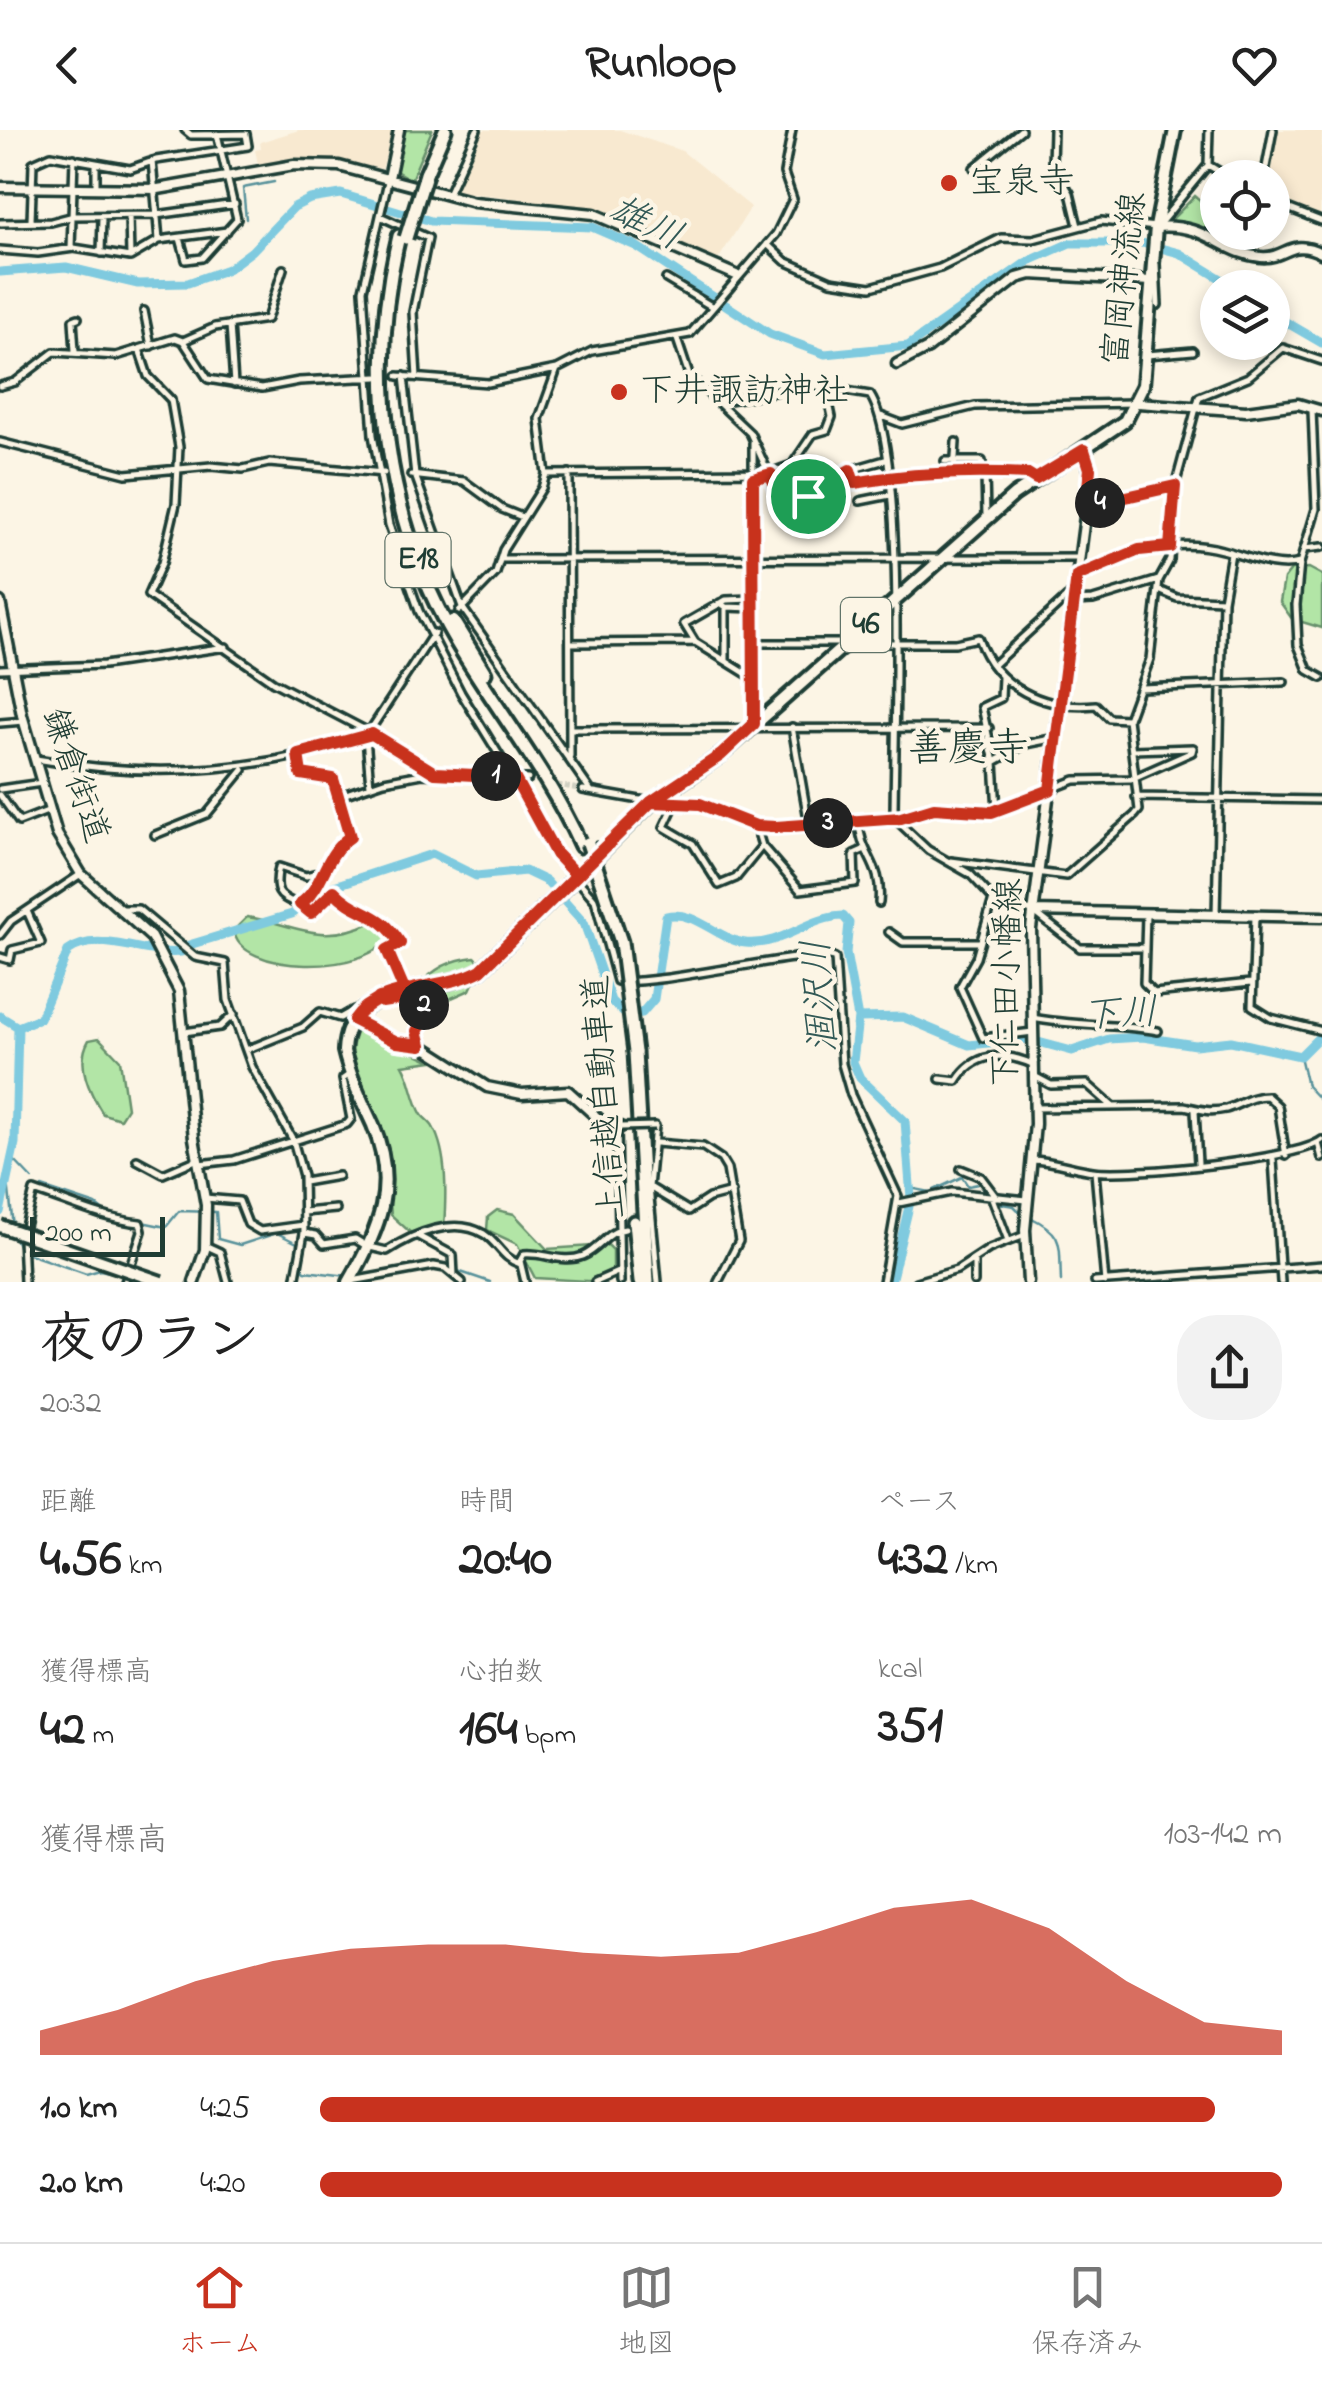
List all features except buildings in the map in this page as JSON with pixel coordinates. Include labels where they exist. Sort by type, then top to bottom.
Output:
[{"type":"highway","name":"上信越自動車道","points":[[437,130],[402,237],[385,317],[383,382],[388,446],[408,532],[448,628],[585,844],[623,952],[648,1282]]},
{"type":"highway","name":"上信越自動車道","points":[[422,173],[445,130]]},
{"type":"highway","name":"上信越自動車道","points":[[631,1052],[640,1282]]},
{"type":"main road","name":"富岡神流線","points":[[356,1016],[379,998],[459,981],[481,970],[651,802],[721,755],[986,519],[1036,479],[1120,426],[1138,403],[1152,258],[1174,130]]},
{"type":"main road","points":[[349,1282],[369,1247],[384,1206],[385,1164],[350,1074],[345,1042],[356,1016]]},
{"type":"main road","points":[[0,1226],[161,1282]]},
{"type":"street","points":[[31,221],[33,163],[51,155],[130,169],[152,161],[247,146],[246,134],[191,135],[185,130]]},
{"type":"street","points":[[399,130],[363,290],[367,377],[398,556],[432,635],[556,854],[595,900],[614,975],[621,982],[762,966],[792,956],[832,955],[838,967],[842,1064],[851,1095],[900,1203],[884,1282]]},
{"type":"street","points":[[447,196],[477,130]]},
{"type":"street","points":[[591,791],[460,609],[413,475],[401,376],[468,385],[557,369],[592,350],[678,340],[695,330],[736,275],[766,244],[793,200],[784,173],[792,130]]},
{"type":"street","points":[[974,168],[1020,130]]},
{"type":"street","points":[[1053,130],[1052,164],[1070,193],[1078,227]]},
{"type":"street","points":[[1208,160],[1209,130]]},
{"type":"street","points":[[1267,160],[1273,130]]},
{"type":"street","points":[[180,238],[186,260],[202,258],[237,219],[217,134]]},
{"type":"street","points":[[72,248],[74,158]]},
{"type":"street","points":[[152,161],[160,240]]},
{"type":"street","points":[[96,163],[96,190]]},
{"type":"street","points":[[0,187],[154,189],[290,166],[339,166],[447,196],[594,214],[736,275]]},
{"type":"street","points":[[1158,226],[1200,176]]},
{"type":"street","points":[[1161,199],[1180,202]]},
{"type":"street","points":[[0,223],[74,216],[156,215],[235,204]]},
{"type":"street","points":[[1290,208],[1322,219],[1322,231]]},
{"type":"street","points":[[380,214],[428,238],[412,312],[417,377]]},
{"type":"street","points":[[129,216],[130,257]]},
{"type":"street","points":[[101,253],[102,217]]},
{"type":"street","points":[[766,244],[785,262],[816,275],[870,287],[940,268],[980,244],[1001,238],[1033,239],[1113,220],[1194,228],[1257,256],[1298,246],[1322,253]]},
{"type":"street","points":[[0,250],[38,253],[72,248],[130,257],[160,240],[228,230]]},
{"type":"street","points":[[1152,258],[1160,270],[1158,305]]},
{"type":"street","points":[[183,341],[206,330],[268,319],[284,269]]},
{"type":"street","points":[[897,364],[928,348],[1017,278],[1031,274],[1150,281]]},
{"type":"street","points":[[666,280],[712,306]]},
{"type":"street","points":[[144,311],[150,346]]},
{"type":"street","points":[[75,352],[74,320],[78,318]]},
{"type":"street","points":[[230,325],[234,384]]},
{"type":"street","points":[[0,386],[14,382],[54,352],[116,356],[175,338],[183,341],[208,380],[277,388],[299,381],[377,377]]},
{"type":"street","points":[[678,340],[695,384],[720,402],[752,439],[775,487],[822,495],[825,484],[850,470],[885,460]]},
{"type":"street","points":[[944,860],[1066,876],[1139,810],[1128,719],[1150,659],[1160,580],[1170,560],[1175,486],[1199,397],[1248,377],[1283,348],[1322,361]]},
{"type":"street","points":[[139,349],[148,376],[170,400],[178,430],[176,504],[162,563],[148,594],[273,682],[435,773]]},
{"type":"street","points":[[1144,356],[1193,351]]},
{"type":"street","points":[[460,609],[485,586],[522,517],[538,496],[546,474],[538,420],[557,369]]},
{"type":"street","points":[[720,402],[810,385],[870,395],[881,416],[894,558],[894,818],[944,860],[970,874],[1004,907],[1322,918]]},
{"type":"street","points":[[546,474],[771,474],[792,465],[813,434],[828,430],[832,417],[826,388]]},
{"type":"street","points":[[881,416],[902,424],[975,406],[1138,403],[1256,410],[1286,404],[1317,409],[1316,509],[1300,563],[1298,645],[1308,670],[1322,678]]},
{"type":"street","points":[[752,439],[752,726]]},
{"type":"street","points":[[0,442],[126,474],[270,463],[381,472]]},
{"type":"street","points":[[954,473],[956,442]]},
{"type":"street","name":"下仁田小幡線","points":[[1028,1282],[1025,1235],[1034,1108],[1033,911],[1086,506],[1090,469],[1084,450]]},
{"type":"street","points":[[945,461],[982,462],[986,519]]},
{"type":"street","points":[[850,470],[854,483],[954,473],[1028,474],[1036,479]]},
{"type":"street","points":[[569,473],[570,759]]},
{"type":"street","points":[[413,475],[464,480],[502,509],[522,517]]},
{"type":"street","points":[[1086,506],[1175,486]]},
{"type":"street","points":[[860,500],[890,495]]},
{"type":"street","points":[[1077,576],[1139,550],[1170,547],[1231,553],[1291,565],[1300,563]]},
{"type":"street","points":[[1304,549],[1322,547]]},
{"type":"street","points":[[1216,916],[1223,600],[1231,553]]},
{"type":"street","points":[[500,558],[1079,558]]},
{"type":"street","points":[[994,665],[1067,597],[1093,600],[1160,580]]},
{"type":"street","points":[[1159,590],[1177,598],[1223,600]]},
{"type":"street","points":[[752,599],[723,605],[686,619],[684,624],[695,642],[752,678]]},
{"type":"street","name":"鎌倉街道","points":[[0,602],[3,643],[65,850],[81,874],[150,938],[174,974],[184,1032]]},
{"type":"street","points":[[723,605],[752,608]]},
{"type":"street","points":[[723,605],[726,661]]},
{"type":"street","points":[[370,786],[369,734],[432,635]]},
{"type":"street","points":[[753,643],[955,643],[978,638],[1002,677],[1024,694],[1060,707],[1096,705],[1109,718],[1128,719]]},
{"type":"street","points":[[570,643],[695,642]]},
{"type":"street","points":[[0,669],[104,666],[226,647]]},
{"type":"street","points":[[996,810],[994,762],[982,707],[1001,698],[1002,677]]},
{"type":"street","points":[[1141,688],[1284,682]]},
{"type":"street","points":[[0,724],[24,721]]},
{"type":"street","points":[[792,727],[809,824]]},
{"type":"street","points":[[571,728],[989,728]]},
{"type":"street","points":[[36,759],[97,770],[246,768],[369,734]]},
{"type":"street","points":[[994,762],[1026,744],[1056,738]]},
{"type":"street","points":[[582,790],[674,806],[700,804],[756,826],[859,821],[894,818],[934,808],[996,810],[1075,780],[1133,778],[1192,752],[1192,748],[1132,750]]},
{"type":"street","points":[[298,754],[301,774],[333,779],[350,837],[335,847],[318,885],[300,904]]},
{"type":"street","points":[[155,835],[207,814],[246,768]]},
{"type":"street","points":[[337,798],[370,786],[435,773],[528,779]]},
{"type":"street","points":[[42,783],[0,792],[19,822],[50,810]]},
{"type":"street","points":[[1136,796],[1322,800]]},
{"type":"street","points":[[674,806],[664,828],[692,844],[718,885],[736,878],[762,846]]},
{"type":"street","points":[[859,821],[863,850],[876,865],[879,903]]},
{"type":"street","points":[[756,826],[762,846],[800,890],[855,883],[854,854],[863,850]]},
{"type":"street","points":[[322,872],[306,876],[279,867],[275,886],[280,897],[311,913],[334,891],[348,906],[366,909],[387,922],[400,943],[387,950],[405,992]]},
{"type":"street","points":[[0,935],[81,874]]},
{"type":"street","points":[[993,900],[960,987],[983,1038],[1032,1034]]},
{"type":"street","points":[[121,909],[138,909],[195,957],[226,962],[228,1000],[246,1050],[292,1140],[304,1182],[304,1233],[295,1282]]},
{"type":"street","points":[[0,957],[10,960],[12,950],[40,943],[27,911]]},
{"type":"street","points":[[1033,911],[1080,948],[1143,948]]},
{"type":"street","points":[[1146,914],[1144,982],[1154,993],[1251,983]]},
{"type":"street","points":[[1256,916],[1252,1006],[1270,1018],[1321,1031]]},
{"type":"street","points":[[890,932],[903,942],[980,942]]},
{"type":"street","points":[[379,998],[382,1002],[408,998],[429,1008],[417,1031],[421,1045]]},
{"type":"street","points":[[246,1050],[303,1027],[320,1012],[340,1018],[354,1010],[356,1016],[397,1042],[421,1045],[487,1087],[522,1094],[553,1089],[574,1093],[592,1114],[619,1127],[654,1126],[656,1144],[649,1187],[658,1282]]},
{"type":"street","points":[[194,1282],[206,1246],[205,1198],[184,1032],[220,1027],[234,1014]]},
{"type":"street","points":[[1032,1018],[1074,1026],[1130,1025],[1158,1031]]},
{"type":"street","points":[[940,1079],[956,1081],[962,1069],[977,1058],[1002,1054],[1032,1064]]},
{"type":"street","points":[[138,1160],[164,1174],[198,1162],[234,1160],[348,1124],[351,1119],[343,1079],[350,1074]]},
{"type":"street","points":[[1033,1076],[1051,1085],[1088,1084],[1112,1106]]},
{"type":"street","points":[[1034,1108],[1184,1106],[1195,1111],[1227,1108],[1253,1096],[1272,1097],[1278,1106],[1286,1156]]},
{"type":"street","points":[[1195,1111],[1198,1164]]},
{"type":"street","points":[[619,1127],[620,1282]]},
{"type":"street","points":[[1032,1160],[1053,1160],[1095,1172],[1272,1159],[1320,1142],[1322,1158]]},
{"type":"street","points":[[656,1144],[712,1151],[726,1170],[739,1241],[718,1282]]},
{"type":"street","points":[[1272,1159],[1280,1282]]},
{"type":"street","points":[[961,1170],[980,1178],[994,1198],[1008,1240]]},
{"type":"street","points":[[1095,1172],[1105,1282]]},
{"type":"street","points":[[304,1182],[338,1176]]},
{"type":"street","points":[[649,1187],[689,1211],[709,1198],[732,1192]]},
{"type":"street","points":[[24,1282],[24,1222],[34,1191],[98,1210],[114,1221],[140,1223],[125,1282]]},
{"type":"street","points":[[900,1203],[952,1192],[1028,1200]]},
{"type":"street","points":[[205,1198],[239,1200],[248,1224],[260,1231],[304,1224]]},
{"type":"street","points":[[304,1212],[336,1209]]},
{"type":"street","points":[[304,1233],[316,1236],[324,1244],[355,1239],[387,1251],[418,1236],[457,1225],[483,1234],[504,1258],[520,1264]]},
{"type":"street","points":[[525,1282],[520,1264],[526,1253],[556,1259],[580,1257],[622,1229]]},
{"type":"street","points":[[916,1282],[974,1261],[1008,1240],[1025,1235]]},
{"type":"street","points":[[418,1236],[454,1255],[454,1275]]},
{"type":"street","points":[[206,1246],[220,1252],[228,1282]]},
{"type":"street","points":[[974,1261],[974,1282]]},
{"type":"street","points":[[349,1282],[434,1266],[462,1282]]},
{"type":"street","points":[[1095,1282],[1322,1266]]},
{"type":"street","points":[[596,1282],[620,1271]]},
{"type":"shaded area","points":[[299,130],[394,130],[382,169],[322,158],[258,164],[255,150],[261,149],[260,142]]},
{"type":"shaded area","points":[[480,130],[620,130],[682,151],[751,207],[718,260],[595,208],[454,191]]},
{"type":"shaded area","points":[[1275,130],[1322,130],[1320,218],[1290,207],[1290,160],[1270,160]]},
{"type":"green space","points":[[403,130],[432,130],[411,180],[396,171]]},
{"type":"green space","points":[[1195,196],[1200,200],[1200,227],[1169,222]]},
{"type":"green space","points":[[1309,568],[1322,575],[1322,628],[1292,619],[1280,602],[1284,579],[1292,569]]},
{"type":"green space","points":[[247,917],[323,933],[338,933],[372,922],[391,934],[378,948],[358,958],[306,965],[279,962],[257,956],[241,945],[234,930]]},
{"type":"green space","points":[[475,957],[482,964],[470,990],[447,1000],[421,1002],[419,986],[437,970]]},
{"type":"green space","points":[[359,1027],[432,1061],[403,1065],[419,1109],[438,1138],[444,1163],[444,1227],[436,1234],[412,1234],[391,1215],[380,1137],[354,1069],[353,1041]]},
{"type":"green space","points":[[99,1038],[120,1060],[127,1108],[120,1119],[103,1114],[86,1078],[85,1049],[89,1040]]},
{"type":"green space","points":[[497,1210],[514,1214],[547,1249],[608,1245],[613,1250],[613,1268],[605,1282],[535,1278],[517,1244],[487,1230],[488,1217]]},
{"type":"waterway","points":[[246,219],[243,188],[274,182]]},
{"type":"waterway","name":"雄川","points":[[0,272],[66,267],[138,284],[188,283],[228,269],[252,251],[294,207],[310,199],[341,194],[431,221],[592,227],[636,246],[770,334],[825,354],[908,346],[1027,262],[1070,243],[1142,243],[1179,253],[1207,270]]},
{"type":"waterway","name":"雄川","points":[[1290,324],[1322,343]]},
{"type":"waterway","name":"涸沢川","points":[[18,1027],[40,1018],[68,951],[80,945],[93,942],[181,952],[189,945],[292,914],[331,887],[432,854],[476,876],[525,871],[546,881],[584,923],[611,1001],[626,1015],[642,1013],[654,999],[666,916],[687,917],[746,943],[772,940],[818,921],[843,916],[849,923],[846,953],[858,1018],[853,1062],[860,1078],[905,1121],[911,1198],[891,1282]]},
{"type":"waterway","points":[[0,1016],[18,1027]]},
{"type":"waterway","name":"下川","points":[[858,1018],[903,1017],[969,1045],[1027,1039],[1072,1051],[1109,1039],[1143,1037],[1195,1045],[1231,1041],[1300,1056],[1322,1034]]},
{"type":"waterway","points":[[0,1212],[15,1143],[18,1027]]},
{"type":"waterway","points":[[1300,1056],[1307,1086],[1322,1102]]},
{"type":"waterway","points":[[13,1159],[32,1179]]},
{"type":"waterway","points":[[910,1188],[930,1192],[962,1177],[968,1186],[983,1183],[983,1198]]},
{"type":"waterway","points":[[8,1181],[13,1227]]},
{"type":"waterway","points":[[42,1187],[96,1205],[106,1213]]},
{"type":"waterway","points":[[990,1202],[1014,1206],[1022,1214]]},
{"type":"waterway","points":[[118,1217],[166,1227],[179,1211],[216,1212],[218,1239],[240,1245],[277,1233],[297,1243],[296,1259]]},
{"type":"waterway","points":[[1030,1217],[1055,1235],[1060,1249],[1061,1281]]},
{"type":"waterway","points":[[14,1234],[19,1249]]},
{"type":"waterway","points":[[26,1253],[86,1274],[100,1270],[114,1273]]},
{"type":"waterway","points":[[356,1276],[432,1264]]},
{"type":"waterway","points":[[440,1265],[490,1282]]},
{"type":"waterway","points":[[301,1266],[305,1271],[348,1276]]},
{"type":"tunnel","points":[[434,633],[459,611]]},
{"type":"tunnel","points":[[528,779],[583,790]]},
{"type":"place","name":"宝泉寺","points":[[949,183]]},
{"type":"place","name":"下井諏訪神社","points":[[619,392]]},
{"type":"district","name":"善慶寺","points":[[968,750]]},
{"type":"route","points":[[808,496],[775,487],[771,474],[753,479],[754,724],[721,755],[651,802],[576,875],[556,854],[514,777],[435,773],[372,734],[298,754],[301,774],[333,779],[350,837],[335,847],[318,885],[300,904],[311,913],[334,891],[348,906],[366,909],[387,922],[400,943],[387,950],[405,992],[379,998],[382,1002],[408,998],[430,1012],[417,1031],[421,1045],[397,1042],[354,1020],[379,998],[459,981],[481,970],[651,802],[674,806],[700,804],[756,826],[776,827],[901,818],[934,808],[992,812],[1050,790],[1077,576],[1139,550],[1170,547],[1175,486],[1086,506],[1090,461],[1084,450],[1036,479],[1028,474],[954,473],[887,476],[854,483],[850,470],[825,484],[822,495],[808,496]]}]
